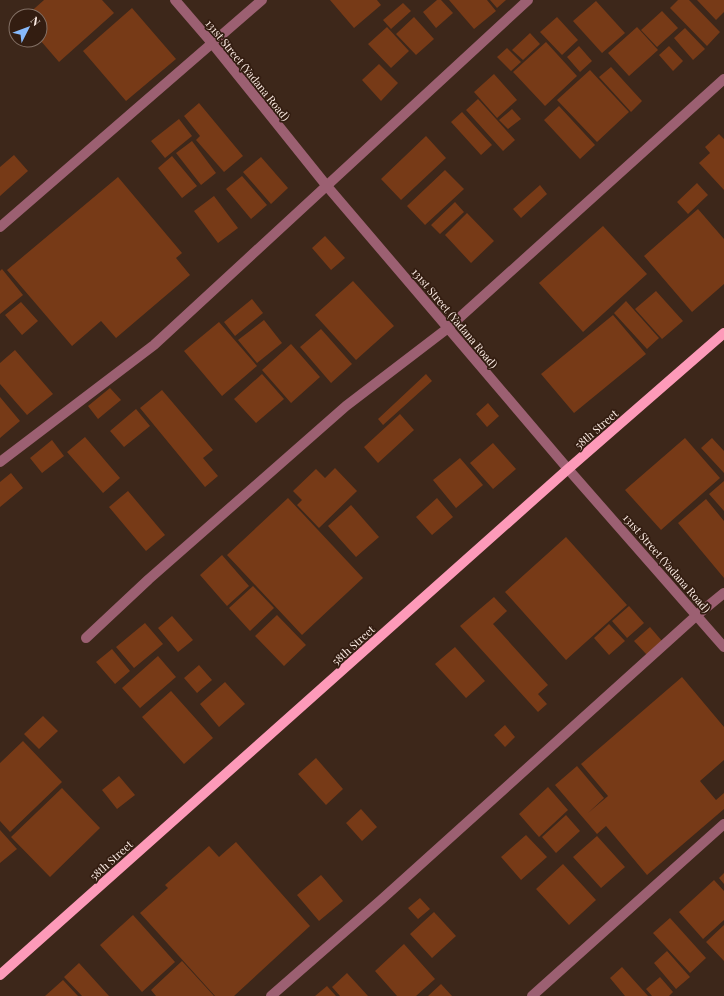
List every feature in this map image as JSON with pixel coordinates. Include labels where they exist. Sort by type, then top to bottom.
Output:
[{"type":"main road","name":"58th Street","points":[[0,976],[568,469],[724,333]]},
{"type":"street","name":"131st Street (Yadana Road)","points":[[175,0],[212,43],[326,185],[568,469],[724,647]]},
{"type":"street","points":[[0,227],[262,0]]},
{"type":"street","points":[[0,462],[154,345],[528,0]]},
{"type":"street","points":[[86,638],[155,574],[346,406],[448,328],[724,79]]},
{"type":"street","points":[[271,996],[381,900],[697,615],[724,593]]},
{"type":"street","points":[[532,996],[724,824]]},
{"type":"building","points":[[44,0],[102,0],[114,13],[59,62],[47,48],[48,8],[35,8]]},
{"type":"building","points":[[330,0],[377,0],[381,5],[354,28]]},
{"type":"building","points":[[437,0],[441,0],[453,13],[436,28],[423,12]]},
{"type":"building","points":[[449,0],[487,0],[496,11],[474,29]]},
{"type":"building","points":[[490,0],[506,0],[497,8]]},
{"type":"building","points":[[678,0],[689,0],[720,32],[707,46],[670,8]]},
{"type":"building","points":[[697,0],[724,0],[724,12],[716,20]]},
{"type":"building","points":[[596,1],[625,33],[602,53],[573,21]]},
{"type":"building","points":[[403,3],[411,11],[391,29],[383,20]]},
{"type":"building","points":[[132,8],[176,59],[126,101],[83,51]]},
{"type":"building","points":[[662,11],[678,28],[657,47],[641,30]]},
{"type":"building","points":[[414,17],[434,39],[416,55],[396,34]]},
{"type":"building","points":[[557,17],[578,40],[562,55],[540,32]]},
{"type":"building","points":[[387,27],[409,51],[391,68],[368,44]]},
{"type":"building","points":[[637,27],[658,50],[629,76],[608,53]]},
{"type":"building","points":[[685,28],[705,49],[693,60],[674,38]]},
{"type":"building","points":[[530,33],[540,44],[523,60],[512,50]]},
{"type":"building","points":[[546,42],[577,76],[545,106],[513,72]]},
{"type":"building","points":[[579,46],[592,61],[580,72],[567,57]]},
{"type":"building","points":[[669,46],[683,61],[673,71],[659,55]]},
{"type":"building","points":[[507,48],[521,62],[511,71],[497,57]]},
{"type":"building","points":[[379,64],[398,83],[381,101],[362,80]]},
{"type":"building","points":[[611,67],[642,101],[631,112],[599,77]]},
{"type":"building","points":[[590,70],[629,112],[597,142],[557,100]]},
{"type":"building","points":[[494,74],[517,100],[497,118],[474,92]]},
{"type":"building","points":[[478,99],[515,140],[503,151],[466,110]]},
{"type":"building","points":[[199,103],[243,156],[224,172],[196,140],[200,136],[184,116]]},
{"type":"building","points":[[559,106],[595,145],[580,159],[544,120]]},
{"type":"building","points":[[512,109],[521,119],[508,129],[499,120]]},
{"type":"building","points":[[462,112],[492,145],[481,155],[451,122]]},
{"type":"building","points":[[179,119],[192,136],[165,158],[151,141]]},
{"type":"building","points":[[719,134],[724,139],[724,190],[699,163],[710,153],[705,147]]},
{"type":"building","points":[[426,136],[446,158],[401,200],[381,179]]},
{"type":"building","points":[[192,141],[216,173],[201,185],[176,153]]},
{"type":"building","points":[[14,155],[28,171],[0,196],[0,167]]},
{"type":"building","points":[[172,156],[197,186],[182,198],[158,168]]},
{"type":"building","points":[[261,157],[288,188],[271,204],[243,172]]},
{"type":"building","points":[[445,170],[464,189],[425,225],[407,206]]},
{"type":"building","points":[[242,176],[267,205],[251,219],[226,189]]},
{"type":"building","points":[[118,177],[182,253],[176,258],[190,275],[116,338],[101,321],[72,346],[7,270]]},
{"type":"building","points":[[697,183],[708,195],[688,214],[677,202]]},
{"type":"building","points":[[540,185],[547,194],[521,218],[513,209]]},
{"type":"building","points":[[214,196],[238,228],[218,243],[194,211]]},
{"type":"building","points":[[455,202],[464,212],[440,234],[431,225]]},
{"type":"building","points":[[698,209],[724,239],[724,284],[692,312],[644,256]]},
{"type":"building","points":[[467,213],[494,241],[471,263],[445,235]]},
{"type":"building","points":[[603,226],[647,274],[583,332],[539,283]]},
{"type":"building","points":[[325,236],[345,258],[331,270],[312,248]]},
{"type":"building","points":[[2,269],[23,295],[0,314],[0,271]]},
{"type":"building","points":[[353,281],[394,326],[356,360],[315,315]]},
{"type":"building","points":[[656,291],[683,321],[662,339],[635,309]]},
{"type":"building","points":[[252,299],[263,313],[235,336],[224,322]]},
{"type":"building","points":[[626,301],[659,338],[647,349],[614,313]]},
{"type":"building","points":[[21,302],[38,321],[22,335],[5,315]]},
{"type":"building","points":[[613,315],[646,354],[574,413],[541,374]]},
{"type":"building","points":[[264,320],[282,343],[257,363],[238,340]]},
{"type":"building","points":[[219,322],[257,366],[222,396],[184,351]]},
{"type":"building","points":[[321,329],[352,364],[331,383],[300,347]]},
{"type":"building","points":[[291,344],[320,377],[291,403],[262,370]]},
{"type":"building","points":[[15,350],[53,394],[27,415],[0,384],[0,363]]},
{"type":"building","points":[[262,374],[284,399],[256,423],[234,399]]},
{"type":"building","points":[[426,374],[432,381],[383,425],[378,419]]},
{"type":"building","points":[[110,388],[121,400],[98,419],[88,406]]},
{"type":"building","points":[[162,390],[213,450],[203,458],[218,476],[205,487],[140,408]]},
{"type":"building","points":[[0,397],[20,421],[0,438]]},
{"type":"building","points":[[488,403],[499,416],[487,427],[476,414]]},
{"type":"building","points":[[136,409],[150,426],[124,447],[110,431]]},
{"type":"building","points":[[400,414],[414,430],[378,463],[364,447]]},
{"type":"building","points":[[85,437],[120,478],[103,493],[67,452]]},
{"type":"building","points":[[685,438],[720,478],[661,530],[625,490]]},
{"type":"building","points":[[712,438],[724,451],[724,473],[701,448]]},
{"type":"building","points":[[52,440],[64,456],[42,473],[30,458]]},
{"type":"building","points":[[493,443],[516,469],[493,489],[470,463]]},
{"type":"building","points":[[460,458],[483,485],[456,508],[433,480]]},
{"type":"building","points":[[335,468],[357,491],[319,528],[297,505],[302,500],[293,491],[316,469],[325,478]]},
{"type":"building","points":[[11,473],[23,488],[0,507],[0,482]]},
{"type":"building","points":[[724,481],[724,511],[709,494]]},
{"type":"building","points":[[128,491],[165,535],[146,551],[109,507]]},
{"type":"building","points":[[288,498],[363,578],[302,635],[227,555]]},
{"type":"building","points":[[437,498],[453,517],[432,535],[416,517]]},
{"type":"building","points":[[706,499],[724,521],[724,578],[678,523]]},
{"type":"building","points":[[351,505],[379,537],[356,557],[328,526]]},
{"type":"building","points":[[566,537],[627,605],[566,660],[505,592]]},
{"type":"building","points":[[222,555],[249,586],[227,606],[200,575]]},
{"type":"building","points":[[253,586],[274,608],[250,631],[229,608]]},
{"type":"building","points":[[494,597],[507,611],[493,624],[548,685],[538,694],[547,704],[538,712],[460,626]]},
{"type":"building","points":[[629,606],[644,623],[627,638],[612,621]]},
{"type":"building","points":[[277,615],[306,645],[284,666],[255,636]]},
{"type":"building","points":[[172,616],[193,640],[178,652],[158,628]]},
{"type":"building","points":[[145,623],[163,644],[134,668],[116,647]]},
{"type":"building","points":[[609,624],[625,641],[609,655],[594,638]]},
{"type":"building","points":[[650,627],[662,641],[647,655],[634,641]]},
{"type":"building","points":[[455,647],[485,681],[466,698],[435,664]]},
{"type":"building","points":[[112,649],[130,671],[115,684],[96,662]]},
{"type":"building","points":[[158,656],[176,677],[140,708],[122,688]]},
{"type":"building","points":[[199,665],[212,680],[197,693],[184,678]]},
{"type":"building","points":[[682,677],[724,727],[724,760],[700,781],[716,800],[724,793],[724,809],[647,875],[606,826],[597,834],[555,785],[577,766],[604,798],[588,813],[608,796],[581,764]]},
{"type":"building","points":[[225,682],[245,704],[219,727],[200,704]]},
{"type":"building","points":[[171,691],[213,738],[184,764],[142,717]]},
{"type":"building","points":[[43,716],[58,731],[39,749],[24,734]]},
{"type":"building","points":[[505,725],[515,737],[505,747],[494,735]]},
{"type":"building","points":[[23,741],[62,782],[10,832],[0,821],[0,763]]},
{"type":"building","points":[[316,758],[343,789],[326,805],[298,774]]},
{"type":"building","points":[[119,776],[135,795],[117,809],[102,790]]},
{"type":"building","points":[[548,787],[568,810],[539,837],[519,814]]},
{"type":"building","points":[[62,788],[100,828],[50,877],[11,837]]},
{"type":"building","points":[[361,809],[377,827],[362,841],[346,823]]},
{"type":"building","points":[[566,815],[580,831],[556,853],[542,837]]},
{"type":"building","points":[[0,830],[17,849],[0,863]]},
{"type":"building","points":[[526,835],[547,857],[521,880],[501,857]]},
{"type":"building","points":[[597,836],[625,867],[601,888],[573,857]]},
{"type":"building","points":[[236,842],[310,926],[234,996],[215,996],[140,913],[168,888],[165,885],[209,846],[219,857]]},
{"type":"building","points":[[563,864],[596,900],[569,925],[536,889]]},
{"type":"building","points":[[724,873],[724,884],[719,878]]},
{"type":"building","points":[[321,875],[343,901],[319,921],[297,895]]},
{"type":"building","points":[[714,880],[724,891],[724,920],[703,939],[679,912]]},
{"type":"building","points":[[420,898],[430,909],[418,919],[408,908]]},
{"type":"building","points":[[434,912],[456,936],[432,958],[410,934]]},
{"type":"building","points":[[133,915],[175,962],[142,992],[100,945]]},
{"type":"building","points":[[670,918],[706,958],[690,973],[653,933]]},
{"type":"building","points":[[724,925],[724,961],[706,942]]},
{"type":"building","points":[[404,944],[435,979],[416,996],[397,996],[375,971]]},
{"type":"building","points":[[667,951],[690,977],[676,989],[654,963]]},
{"type":"building","points":[[182,961],[214,996],[156,996],[151,990]]},
{"type":"building","points":[[79,963],[109,996],[82,996],[64,977]]},
{"type":"building","points":[[622,967],[648,996],[625,996],[610,978]]},
{"type":"building","points":[[347,973],[368,996],[340,996],[332,987]]},
{"type":"building","points":[[660,977],[673,992],[669,996],[652,996],[646,989]]},
{"type":"building","points":[[63,980],[78,996],[45,996]]},
{"type":"building","points":[[441,984],[452,996],[428,996]]},
{"type":"building","points":[[327,986],[336,996],[315,996]]}]
